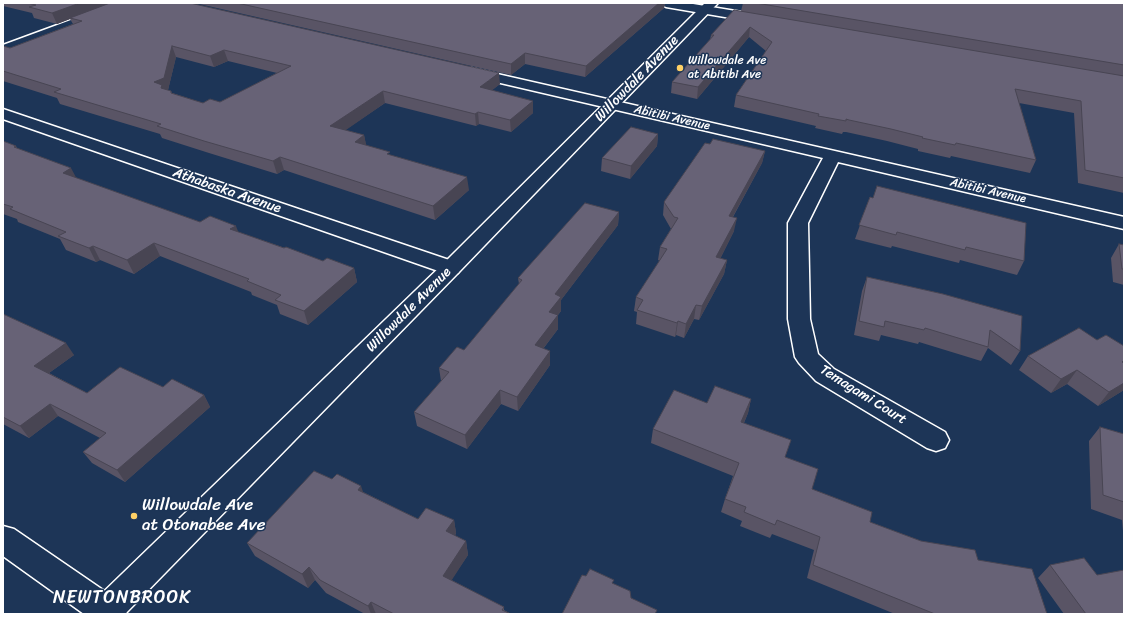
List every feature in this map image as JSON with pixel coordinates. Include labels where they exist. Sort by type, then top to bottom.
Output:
[{"type":"street","points":[[3,50],[128,3]]},
{"type":"street","points":[[666,3],[708,6],[775,22]]},
{"type":"street","name":"Willowdale Avenue","points":[[107,613],[451,268],[708,6]]},
{"type":"street","name":"Abitibi Avenue","points":[[459,69],[1124,223]]},
{"type":"street","name":"Athabaska Avenue","points":[[3,114],[451,268]]},
{"type":"street","name":"Temagami Court","points":[[833,156],[798,223],[799,319],[807,357],[825,375],[936,440]]},
{"type":"street","points":[[3,539],[107,613]]},
{"type":"building","points":[[27,3],[80,3],[52,13],[29,7],[36,5]]},
{"type":"building","points":[[110,3],[190,3],[499,73],[480,87],[533,101],[510,120],[478,112],[475,114],[383,91],[330,126],[364,135],[355,142],[390,152],[387,154],[467,177],[433,206],[280,157],[273,161],[204,141],[157,126],[161,124],[54,92],[61,89],[3,71],[3,46],[10,48],[82,21],[70,18]],"holes":[[[172,46],[210,56],[224,50],[291,66],[220,102],[210,99],[203,103],[171,93],[171,91],[161,88],[162,85],[154,82],[164,78]]]},
{"type":"building","points":[[237,3],[659,3],[586,66],[525,53],[511,64]]},
{"type":"building","points":[[756,3],[1124,3],[1124,65]]},
{"type":"building","points":[[734,10],[1124,76],[1124,178],[1085,170],[1081,101],[1015,89],[1036,160],[956,143],[955,145],[922,138],[923,137],[846,119],[846,121],[818,116],[819,114],[736,95],[772,42],[750,27],[698,87],[672,82]]},
{"type":"building","points":[[631,127],[658,134],[631,166],[602,158]]},
{"type":"building","points":[[713,139],[765,151],[729,216],[737,218],[716,257],[727,260],[702,306],[696,305],[686,324],[678,321],[677,323],[637,310],[643,300],[636,297],[667,249],[660,247],[678,218],[674,217],[664,202],[705,143],[710,144]]},
{"type":"building","points":[[3,141],[16,146],[14,147],[71,168],[63,173],[200,222],[210,216],[236,226],[230,229],[323,261],[327,258],[354,268],[304,311],[275,300],[281,295],[247,281],[249,279],[154,243],[127,260],[93,246],[89,248],[58,236],[66,232],[10,209],[13,207],[3,204]]},
{"type":"building","points":[[877,186],[1026,223],[1024,261],[966,247],[965,250],[897,232],[896,235],[859,225],[870,197],[873,198]]},
{"type":"building","points":[[585,203],[619,212],[555,294],[561,297],[549,312],[558,315],[535,345],[550,351],[517,397],[500,390],[465,435],[414,412],[449,372],[439,368],[457,347],[464,350],[522,280],[518,278]]},
{"type":"building","points":[[1119,244],[1124,245],[1124,269],[1122,269]]},
{"type":"building","points":[[867,277],[943,294],[1022,316],[1020,351],[990,330],[988,347],[925,328],[924,330],[885,321],[884,327],[859,321]]},
{"type":"building","points":[[3,314],[66,343],[34,366],[87,393],[120,367],[163,387],[172,379],[204,395],[117,470],[83,452],[106,433],[50,404],[20,426],[3,417]]},
{"type":"building","points":[[1079,328],[1097,340],[1106,335],[1124,346],[1124,360],[1122,362],[1124,363],[1124,383],[1109,392],[1077,370],[1061,379],[1028,356]]},
{"type":"building","points":[[715,386],[751,399],[741,422],[791,440],[785,457],[818,469],[812,489],[872,512],[870,522],[921,541],[975,550],[978,560],[1032,569],[1047,614],[935,614],[813,565],[820,537],[777,520],[775,525],[744,512],[746,507],[725,499],[739,463],[653,429],[674,390],[707,403]]},
{"type":"building","points":[[1100,427],[1124,434],[1124,502],[1103,495]]},
{"type":"building","points":[[314,471],[332,479],[337,474],[361,486],[358,490],[418,519],[426,508],[454,520],[446,531],[466,541],[443,576],[504,607],[502,610],[511,614],[394,614],[371,602],[368,606],[320,580],[309,567],[302,574],[247,543]]},
{"type":"building","points":[[1084,558],[1097,575],[1124,570],[1124,614],[1086,614],[1050,565]]},
{"type":"building","points":[[590,569],[614,580],[612,583],[630,591],[631,598],[657,610],[655,614],[562,614],[582,575],[586,576]]},
{"type":"place","name":"Willowdale Ave at Abitibi Ave","points":[[680,68]]},
{"type":"place","name":"Willowdale Ave at Otonabee Ave","points":[[134,516]]},
{"type":"district","name":"NEWTONBROOK","points":[[122,598]]}]
